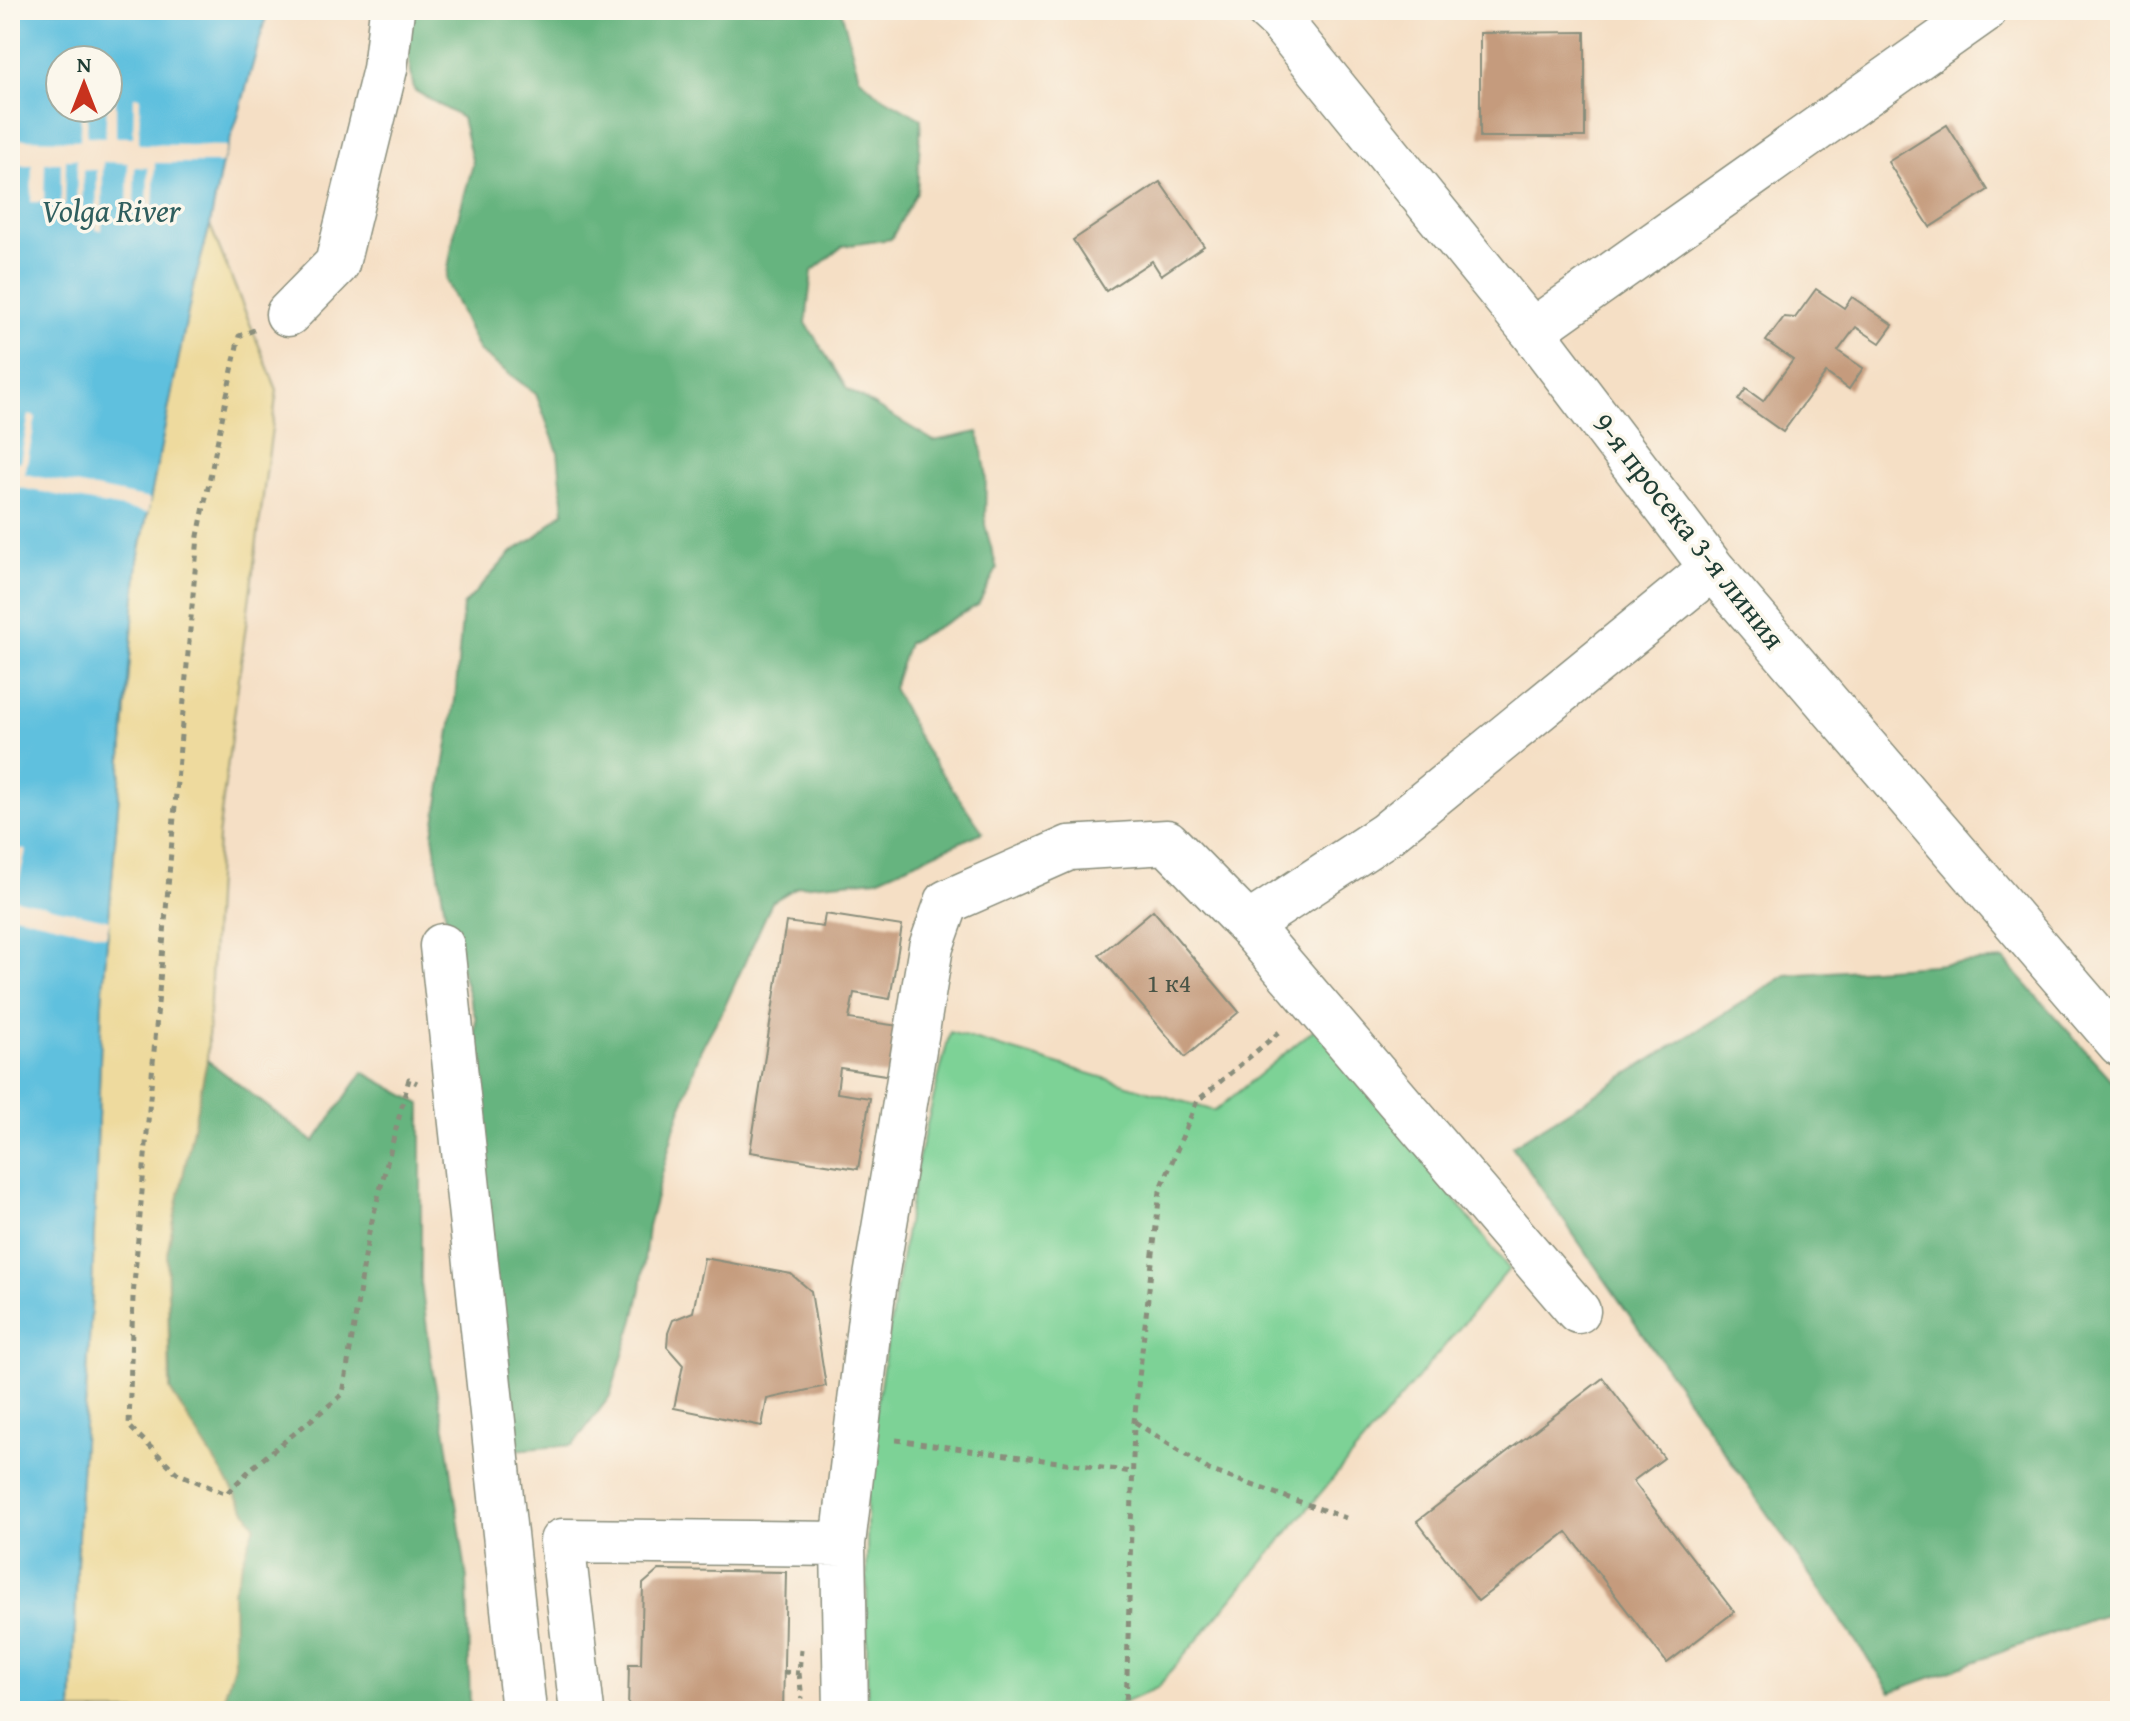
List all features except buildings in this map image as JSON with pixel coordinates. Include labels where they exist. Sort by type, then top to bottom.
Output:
[{"type":"street","points":[[288,314],[337,264],[385,69],[392,10]]},
{"type":"street","name":"9-я просека 3-я линия","points":[[1268,10],[1532,331],[1712,568],[2120,1044]]},
{"type":"street","points":[[1532,331],[1985,10]]},
{"type":"street","points":[[1248,925],[1385,835],[1712,568]]},
{"type":"street","points":[[846,1711],[843,1544],[872,1301],[931,947],[947,902],[1069,848],[1167,842],[1248,925],[1578,1311]]},
{"type":"street","points":[[442,946],[524,1711]]},
{"type":"street","points":[[582,1711],[562,1541],[843,1544]]},
{"type":"path","points":[[288,314],[239,336],[198,536],[133,1297],[129,1426],[177,1473],[226,1494],[253,1467],[343,1394],[369,1232],[409,1079],[458,1105]]},
{"type":"path","points":[[1126,1711],[1134,1422],[1160,1191],[1197,1101],[1315,1003]]},
{"type":"path","points":[[1134,1422],[1209,1470],[1346,1518]]},
{"type":"path","points":[[856,1434],[1132,1472]]},
{"type":"path","points":[[783,1672],[799,1673]]},
{"type":"green space","points":[[418,10],[841,10],[859,77],[876,93],[921,119],[917,192],[891,239],[843,246],[812,271],[806,323],[847,389],[934,441],[978,432],[986,470],[985,525],[997,569],[978,605],[908,643],[893,688],[924,748],[983,832],[877,879],[799,886],[772,902],[724,1008],[701,1049],[674,1129],[648,1227],[634,1320],[610,1396],[573,1445],[514,1450],[470,1082],[476,1019],[446,919],[433,835],[455,700],[463,606],[512,552],[536,537],[564,511],[558,452],[536,394],[479,351],[446,280],[455,229],[473,164],[462,118],[414,90],[403,26]]},
{"type":"green space","points":[[2004,960],[2120,1089],[2120,1611],[1891,1692],[1512,1146],[1786,975]]},
{"type":"green space","points":[[1318,1026],[1509,1269],[1157,1688],[1105,1711],[867,1711],[867,1464],[917,1164],[950,1032],[1215,1111]]},
{"type":"green space","points":[[207,1060],[314,1142],[363,1072],[421,1104],[421,1283],[467,1579],[470,1711],[220,1711],[234,1664],[233,1591],[241,1565],[171,1390],[167,1253]]},
{"type":"sand","points":[[210,225],[277,390],[218,837],[207,1060],[167,1253],[170,1390],[255,1525],[233,1591],[234,1664],[220,1711],[72,1711],[102,1003],[138,560],[192,292]]},
{"type":"water","name":"Volga River","points":[[10,10],[268,10],[222,163],[192,292],[138,560],[102,1003],[72,1711],[10,1711]]},
{"type":"pier","points":[[134,96],[140,97],[139,144],[227,146],[222,163],[155,163],[153,210],[147,210],[148,168],[135,167],[134,211],[127,211],[128,163],[103,162],[102,230],[96,230],[97,170],[83,170],[82,228],[76,228],[77,159],[66,159],[65,205],[61,205],[61,163],[45,163],[44,202],[31,202],[32,165],[17,165],[16,198],[11,198],[13,139],[80,140],[80,124],[87,124],[87,136],[105,137],[106,124],[116,124],[116,137],[133,137]]},
{"type":"pier","points":[[29,415],[36,417],[25,474],[150,499],[148,513],[10,486],[10,460],[20,462]]},
{"type":"pier","points":[[19,848],[26,850],[15,899],[110,920],[106,936],[14,915],[10,932],[10,889]]}]
